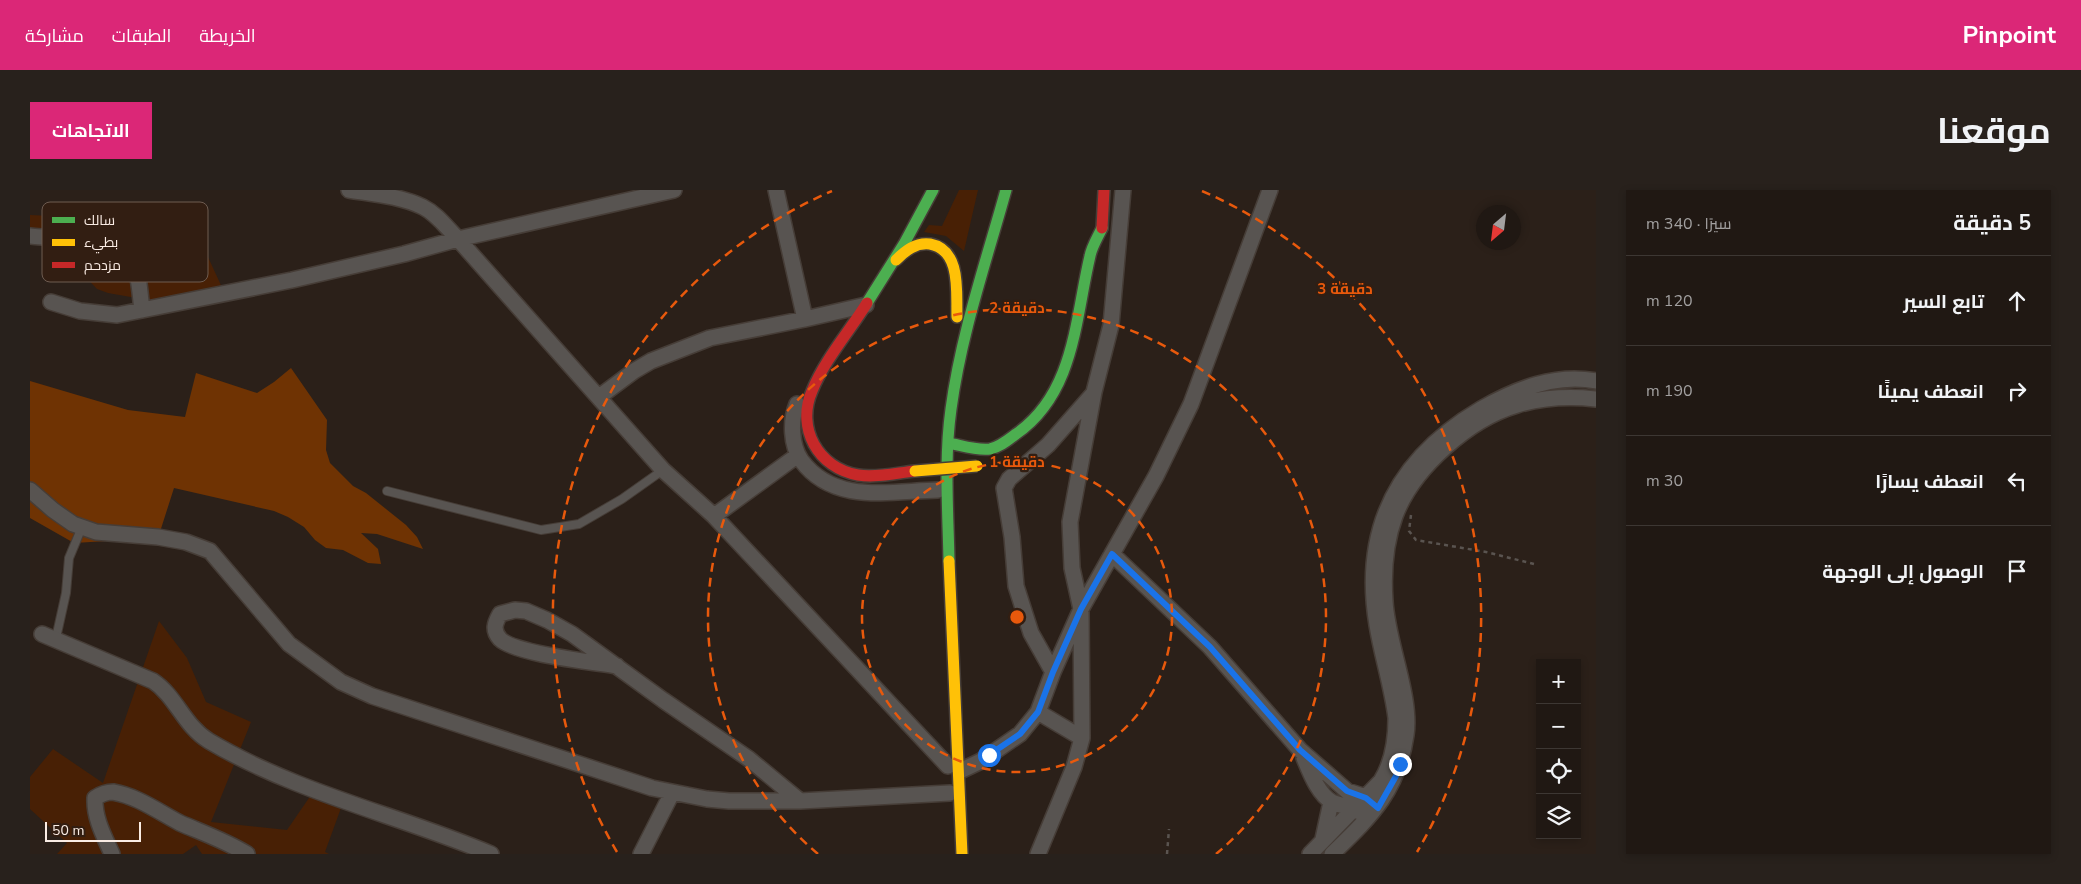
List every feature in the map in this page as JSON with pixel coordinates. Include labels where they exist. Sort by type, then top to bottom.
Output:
[{"type":"main road","points":[[933,190],[890,266],[814,384],[808,400],[805,422],[808,435],[815,449],[838,469],[849,473],[876,476],[992,463]]},
{"type":"main road","points":[[952,854],[950,793],[954,768],[948,560],[948,442],[954,390],[966,329],[1006,190]]},
{"type":"main road","points":[[1094,294],[1101,247],[1104,190]]},
{"type":"main road","points":[[948,442],[988,449],[1001,445],[1028,426],[1054,393],[1065,370],[1083,298],[1090,254],[1102,228]]},
{"type":"main road","points":[[890,266],[909,248],[921,244],[935,245],[947,254],[954,264],[957,317]]},
{"type":"main road","points":[[941,635],[938,490],[942,410],[957,317],[968,278]]},
{"type":"main road","points":[[942,662],[962,854]]},
{"type":"street","points":[[350,190],[402,200],[424,208],[440,220],[663,470],[714,516],[954,768],[981,761],[1020,734],[1038,712],[1053,672],[1081,609],[1156,476],[1190,404],[1270,190]]},
{"type":"street","points":[[51,302],[80,311],[98,313],[117,314],[142,310],[292,280],[404,254],[458,239],[674,190]]},
{"type":"street","points":[[776,190],[805,319]]},
{"type":"street","points":[[1038,854],[1074,767],[1082,738],[1081,609],[1072,568],[1070,522],[1094,392],[1111,325],[1123,190]]},
{"type":"street","points":[[138,282],[142,310]]},
{"type":"street","points":[[599,397],[651,361],[710,338],[866,305]]},
{"type":"street","points":[[1332,854],[1367,819],[1366,804],[1386,774],[1396,732],[1394,703],[1377,626],[1373,586],[1375,549],[1384,513],[1392,495],[1412,465],[1430,447],[1474,413],[1505,395],[1547,381],[1581,378],[1596,381]]},
{"type":"street","points":[[1053,672],[1031,632],[1016,586],[1012,537],[1004,488],[1009,479],[1048,445],[1094,392]]},
{"type":"street","points":[[1310,854],[1323,840],[1366,804],[1399,771],[1407,732],[1405,701],[1388,624],[1384,586],[1386,551],[1394,517],[1402,500],[1421,472],[1437,455],[1479,422],[1516,405],[1537,400],[1570,397],[1596,399]]},
{"type":"street","points":[[800,398],[795,409],[793,431],[798,455],[814,474],[838,489],[861,492],[938,490]]},
{"type":"street","points":[[714,516],[798,455]]},
{"type":"street","points":[[30,490],[73,524],[96,532],[177,540],[210,552],[289,644],[341,682],[372,696],[643,785],[672,792],[729,801],[800,801],[950,793]]},
{"type":"street","points":[[1112,554],[1210,647],[1300,750],[1347,791],[1366,804]]},
{"type":"street","points":[[616,666],[534,651],[508,644],[497,635],[494,629],[495,622],[500,614],[507,611],[526,611],[572,634],[749,759],[800,801]]},
{"type":"street","points":[[49,636],[159,685],[165,689],[177,709],[196,732],[225,750],[283,778],[328,796],[491,854]]},
{"type":"street","points":[[1038,712],[1082,738]]},
{"type":"street","points":[[1300,750],[1318,787],[1331,802],[1366,804]]},
{"type":"street","points":[[112,854],[99,824],[95,806],[95,798],[106,792],[119,794],[138,801],[182,824],[228,843],[247,854]]},
{"type":"street","points":[[641,854],[672,792]]},
{"type":"street","points":[[1323,840],[1331,802]]},
{"type":"lane","points":[[387,491],[542,530],[579,524],[622,499],[663,470]]},
{"type":"lane","points":[[49,636],[66,593],[69,558],[82,527]]},
{"type":"path","points":[[1412,513],[1409,530],[1416,540],[1486,552],[1534,564]]},
{"type":"path","points":[[1167,854],[1169,828]]},
{"type":"shaded area","points":[[959,190],[978,190],[964,251],[946,236],[924,232],[929,225],[942,226]]},
{"type":"shaded area","points":[[30,215],[42,216],[42,244],[30,243]]},
{"type":"shaded area","points":[[208,257],[225,294],[189,292],[159,302],[108,293],[97,289],[90,282],[208,282]]},
{"type":"shaded area","points":[[291,368],[327,420],[326,450],[330,463],[353,486],[366,493],[406,525],[417,537],[423,549],[377,534],[361,533],[378,549],[381,564],[368,563],[343,550],[326,548],[315,540],[304,527],[274,511],[174,488],[158,538],[74,543],[30,518],[30,381],[128,410],[185,417],[196,373],[257,393]]},
{"type":"shaded area","points":[[159,621],[187,658],[206,702],[251,722],[211,822],[287,830],[311,795],[341,808],[325,852],[329,854],[202,854],[196,845],[183,854],[57,854],[67,843],[30,809],[30,777],[53,749],[103,783]]},
{"type":"traffic: fast","points":[[867,303],[904,244],[933,190]]},
{"type":"traffic: fast","points":[[949,561],[947,466],[949,428],[955,381],[982,271],[1006,190]]},
{"type":"traffic: fast","points":[[948,443],[980,449],[997,447],[1036,417],[1050,398],[1070,353],[1091,252],[1102,228]]},
{"type":"traffic: slow","points":[[896,260],[903,253],[920,244],[930,244],[940,248],[948,255],[955,274],[957,317]]},
{"type":"traffic: slow","points":[[915,471],[977,466]]},
{"type":"traffic: slow","points":[[949,561],[962,854]]},
{"type":"traffic: jam","points":[[1102,228],[1104,190]]},
{"type":"traffic: jam","points":[[867,303],[817,379],[808,405],[807,419],[809,432],[814,444],[822,455],[844,471],[872,476],[915,471]]},
{"type":"route","points":[[989,755],[1027,728],[1038,712],[1053,672],[1081,609],[1112,554],[1210,647],[1300,750],[1347,791],[1366,798],[1378,808],[1399,771],[1400,764]]}]
